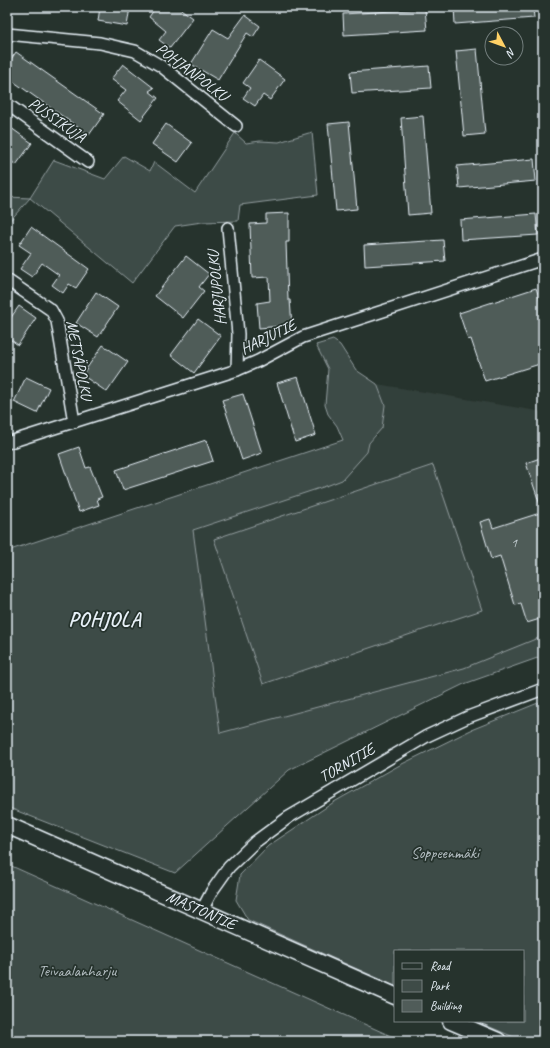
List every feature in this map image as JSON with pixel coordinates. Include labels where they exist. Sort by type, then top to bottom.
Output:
[{"type":"main road","name":"MASTONTIE","points":[[7,825],[201,912],[394,996]]},
{"type":"main road","points":[[453,1022],[498,1041]]},
{"type":"street","name":"POHJANPOLKU","points":[[7,34],[100,43],[135,51],[161,66],[236,126]]},
{"type":"street","name":"PUSSIKUJA","points":[[7,104],[88,162]]},
{"type":"street","name":"HARJUPOLKU","points":[[228,228],[238,334],[237,370]]},
{"type":"street","name":"HARJUTIE","points":[[7,443],[237,370],[258,361],[303,337],[543,259]]},
{"type":"street","name":"METSÄPOLKU","points":[[7,280],[51,310],[57,321],[74,422]]},
{"type":"street","name":"TORNITIE","points":[[201,912],[212,891],[229,867],[255,842],[289,817],[427,736],[468,717],[543,689]]},
{"type":"shaded area","points":[[377,384],[543,412],[543,656],[464,684],[464,668],[220,733],[193,530],[329,485],[367,452],[369,443],[377,436],[385,405]]},
{"type":"green space","points":[[312,132],[318,195],[240,205],[238,221],[202,222],[175,226],[132,283],[30,198],[54,160],[105,179],[124,156],[150,171],[154,162],[195,193],[235,133],[246,143],[260,141],[279,142]]},
{"type":"green space","points":[[7,197],[30,198],[7,224]]},
{"type":"green space","points":[[333,340],[340,345],[356,370],[377,384],[385,405],[382,428],[369,443],[367,452],[342,480],[193,530],[220,733],[464,668],[543,636],[543,656],[464,684],[289,770],[175,873],[7,807],[7,551],[343,440],[337,426],[328,414],[325,405],[328,369],[316,345]]},
{"type":"green space","points":[[433,465],[482,610],[263,684],[214,539]]},
{"type":"green space","name":"Soppeenmäki","points":[[543,701],[543,1041],[523,1041],[478,1022],[524,1022],[524,950],[394,950],[394,986],[248,920],[236,900],[240,875],[268,846],[334,802],[398,766],[471,730]]},
{"type":"green space","name":"Teivaalanharju","points":[[7,864],[402,1041],[7,1041]]},
{"type":"building","points":[[100,7],[130,7],[127,26],[98,21]]},
{"type":"building","points":[[156,7],[178,7],[193,18],[170,48],[159,40],[166,31],[149,17]]},
{"type":"building","points":[[454,7],[533,7],[534,18],[455,24]]},
{"type":"building","points":[[425,9],[427,30],[344,35],[343,14]]},
{"type":"building","points":[[245,15],[260,26],[253,37],[247,33],[218,80],[191,64],[213,29],[228,38]]},
{"type":"building","points":[[477,49],[485,134],[464,136],[456,51]]},
{"type":"building","points":[[16,52],[104,114],[89,135],[7,77],[7,65]]},
{"type":"building","points":[[259,60],[285,79],[270,100],[263,95],[255,106],[243,98],[250,88],[243,83]]},
{"type":"building","points":[[123,64],[154,88],[149,91],[158,98],[141,120],[117,101],[126,90],[111,79]]},
{"type":"building","points":[[429,66],[431,88],[352,93],[350,72]]},
{"type":"building","points":[[423,116],[431,213],[408,215],[401,118]]},
{"type":"building","points":[[349,122],[357,209],[336,211],[328,124]]},
{"type":"building","points":[[166,124],[192,143],[178,162],[152,144]]},
{"type":"building","points":[[7,125],[32,143],[16,165],[7,158]]},
{"type":"building","points":[[534,159],[536,181],[459,188],[457,166]]},
{"type":"building","points":[[289,213],[289,242],[286,242],[288,300],[290,300],[292,325],[259,328],[257,303],[270,301],[269,277],[252,278],[250,224],[266,223],[266,214]]},
{"type":"building","points":[[536,214],[538,235],[461,240],[460,220]]},
{"type":"building","points":[[31,227],[89,269],[76,288],[69,284],[63,293],[52,285],[59,275],[42,263],[32,277],[20,269],[31,253],[19,245]]},
{"type":"building","points":[[443,240],[445,261],[365,266],[364,245]]},
{"type":"building","points":[[186,256],[209,274],[199,287],[204,291],[183,318],[155,296]]},
{"type":"building","points":[[536,288],[543,309],[543,363],[485,381],[471,339],[468,340],[459,313]]},
{"type":"building","points":[[96,292],[118,307],[98,337],[76,323]]},
{"type":"building","points":[[19,306],[36,318],[18,345],[7,337],[7,323]]},
{"type":"building","points":[[198,319],[221,336],[194,373],[171,355]]},
{"type":"building","points":[[103,345],[128,362],[107,392],[82,375]]},
{"type":"building","points":[[26,377],[49,388],[37,413],[14,402]]},
{"type":"building","points":[[298,377],[316,435],[295,442],[277,383]]},
{"type":"building","points":[[243,394],[262,453],[242,460],[222,400]]},
{"type":"building","points":[[206,440],[213,461],[123,490],[116,470]]},
{"type":"building","points":[[79,447],[86,468],[90,467],[102,497],[97,499],[99,505],[79,512],[59,454]]},
{"type":"building","points":[[543,457],[543,508],[541,508],[526,463]]},
{"type":"building","points":[[543,512],[543,618],[527,623],[521,604],[515,605],[500,556],[491,559],[480,522],[490,519],[493,528]]},
{"type":"district","name":"POHJOLA","points":[[105,619]]}]
